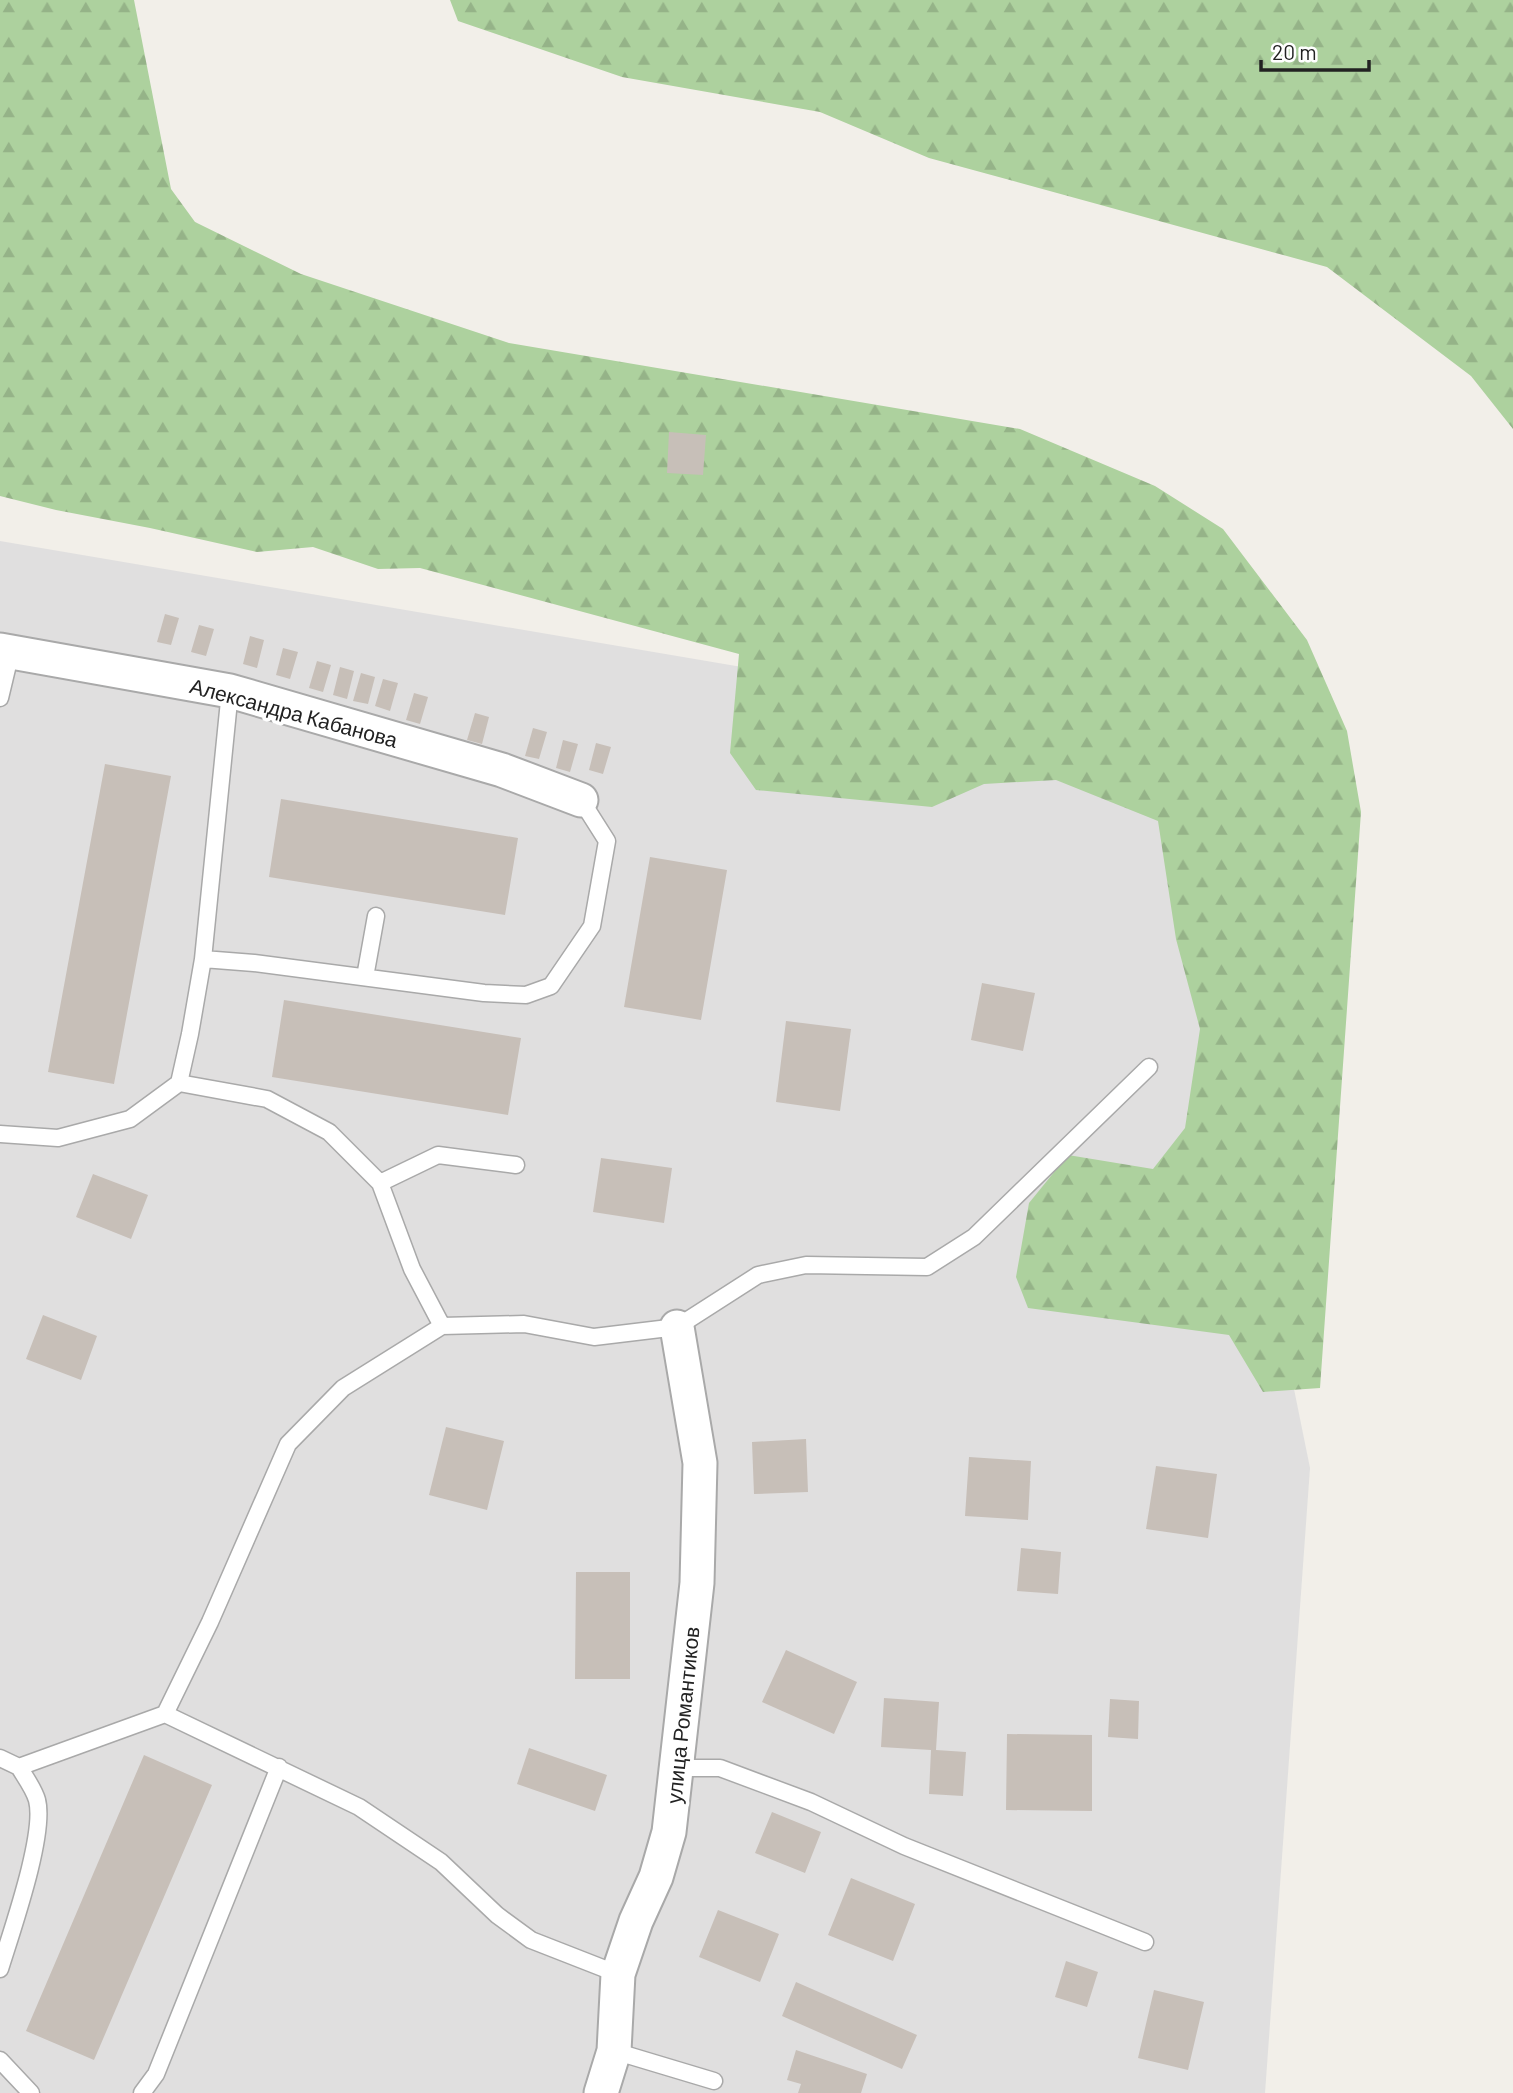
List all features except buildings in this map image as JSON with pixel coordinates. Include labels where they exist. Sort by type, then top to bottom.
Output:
[{"type":"street","name":"Александра Кабанова","points":[[5,651],[230,691],[502,769],[581,800]]},
{"type":"street","name":"улица Романтиков","points":[[601,2093],[614,2051],[618,1974],[636,1921],[656,1877],[668,1832],[697,1583],[700,1463],[677,1327]]},
{"type":"lane","points":[[0,698],[5,651]]},
{"type":"lane","points":[[0,1134],[58,1138],[130,1119],[179,1083],[203,959],[230,691]]},
{"type":"lane","points":[[203,959],[254,963],[484,993],[526,995],[551,986],[592,926],[607,841],[581,800]]},
{"type":"lane","points":[[365,977],[376,916]]},
{"type":"lane","points":[[19,1767],[165,1714],[210,1622],[288,1444],[343,1388],[442,1326],[524,1324],[594,1336],[677,1327],[758,1275],[806,1265],[927,1267],[974,1237],[1149,1067]]},
{"type":"lane","points":[[179,1083],[267,1099],[329,1132],[380,1183],[412,1269],[442,1326]]},
{"type":"lane","points":[[380,1183],[438,1155],[516,1165]]},
{"type":"lane","points":[[165,1714],[359,1807],[442,1862],[497,1915],[531,1940],[618,1974]]},
{"type":"lane","points":[[0,1758],[19,1767],[37,1800],[39,1823],[26,1882],[0,1969]]},
{"type":"lane","points":[[142,2093],[156,2074],[279,1767]]},
{"type":"lane","points":[[675,1768],[720,1768],[785,1792],[904,1846],[1145,1942]]},
{"type":"lane","points":[[614,2051],[714,2081]]},
{"type":"lane","points":[[0,2060],[31,2093]]},
{"type":"shaded area","points":[[0,541],[765,671],[1177,812],[1310,1468],[1265,2093],[0,2093]]},
{"type":"green space","points":[[0,0],[134,0],[171,189],[195,222],[301,274],[509,343],[1020,429],[1155,486],[1223,529],[1307,640],[1347,731],[1361,812],[1320,1388],[1263,1392],[1229,1335],[1028,1308],[1016,1277],[1029,1203],[1068,1155],[1153,1169],[1185,1128],[1200,1029],[1176,939],[1158,821],[1056,780],[984,784],[932,807],[756,790],[730,753],[739,654],[420,568],[378,569],[313,547],[257,552],[0,496]]},
{"type":"green space","points":[[450,0],[1513,0],[1513,429],[1471,376],[1327,267],[929,158],[820,112],[622,77],[458,21]]}]
